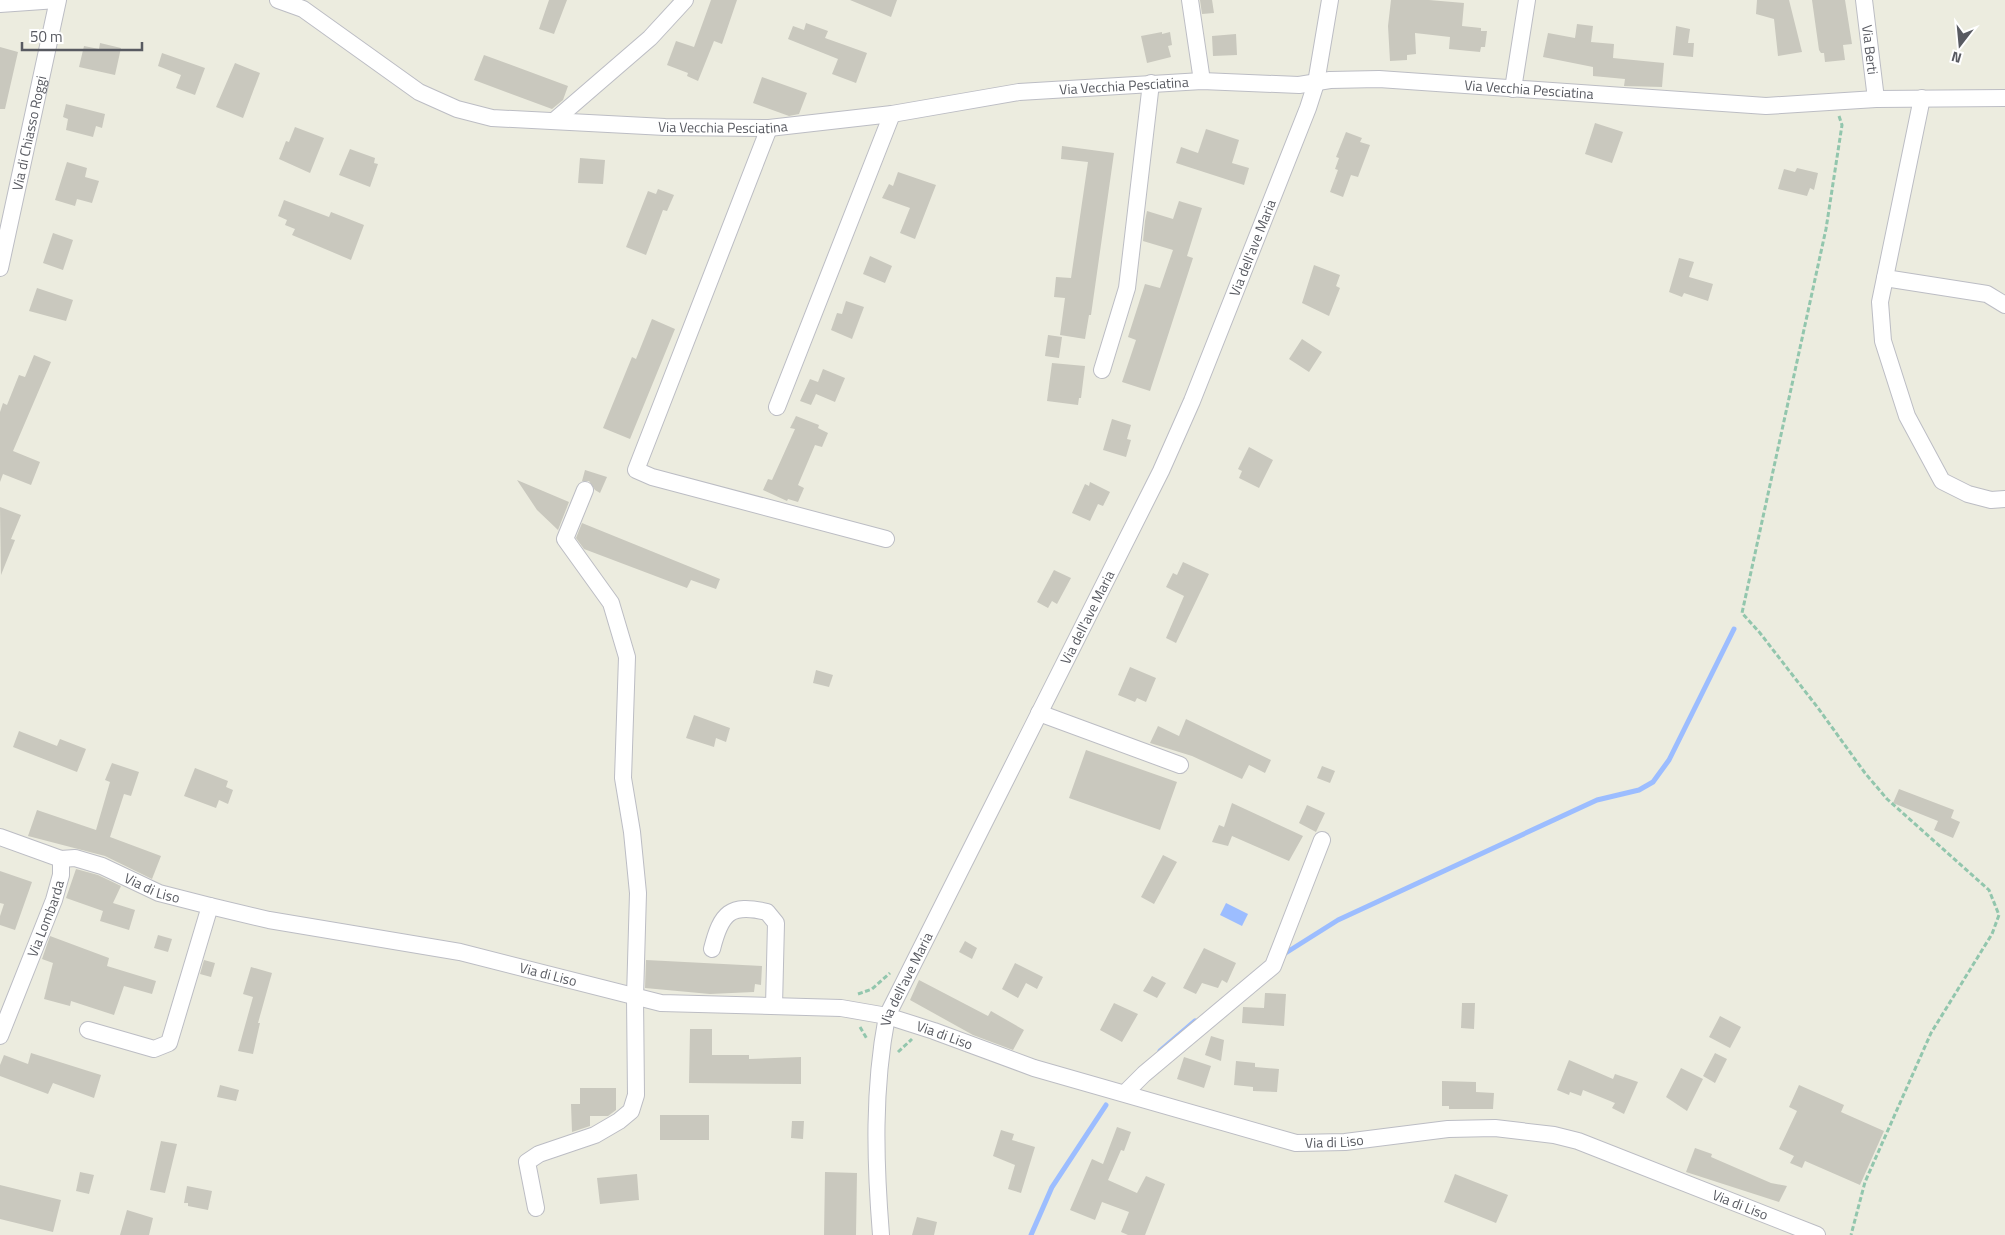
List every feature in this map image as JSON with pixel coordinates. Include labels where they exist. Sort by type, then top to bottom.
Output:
[{"type":"street","points":[[0,4],[57,0]]},
{"type":"street","name":"Via di Chiasso Roggi","points":[[0,268],[57,0]]},
{"type":"street","name":"Via Vecchia Pesciatina","points":[[278,0],[303,8],[419,92],[457,109],[492,118],[664,127],[769,128],[892,114],[1019,92],[1202,81],[1299,85],[1330,80],[1379,79],[1766,106],[1876,99],[2005,98]]},
{"type":"street","points":[[555,120],[650,38],[685,0]]},
{"type":"street","points":[[1190,0],[1202,81]]},
{"type":"street","name":"Via dell'ave Maria","points":[[881,1235],[875,1164],[876,1098],[881,1048],[887,1016],[1161,470],[1192,401],[1283,174],[1316,83],[1330,0]]},
{"type":"street","points":[[1513,89],[1527,0]]},
{"type":"street","name":"Via Berti","points":[[1864,0],[1876,99]]},
{"type":"street","points":[[1102,370],[1126,288],[1151,83]]},
{"type":"street","points":[[1922,98],[1880,302],[1883,341],[1907,416],[1942,481],[1968,494],[1991,500],[2005,499]]},
{"type":"street","points":[[776,407],[892,114]]},
{"type":"street","points":[[769,128],[636,470],[652,477],[886,539]]},
{"type":"street","points":[[1885,278],[1987,294],[2005,305]]},
{"type":"street","points":[[536,1208],[528,1162],[538,1154],[595,1135],[632,1111],[636,1095],[635,997],[638,893],[632,832],[623,778],[627,657],[610,603],[565,540],[585,490]]},
{"type":"street","points":[[1039,713],[1180,765]]},
{"type":"street","name":"Via Lombarda","points":[[0,837],[61,860],[61,875],[54,900],[0,1036]]},
{"type":"street","points":[[1125,1093],[1144,1074],[1273,966],[1322,840]]},
{"type":"street","name":"Via di Liso","points":[[61,860],[75,858],[102,866],[159,893],[269,920],[460,952],[661,1002],[841,1008],[887,1016],[934,1030],[1034,1068],[1125,1093],[1196,1116],[1296,1143],[1345,1142],[1448,1129],[1495,1128],[1554,1134],[1578,1141],[1817,1235]]},
{"type":"street","points":[[88,1030],[154,1049],[169,1043],[210,906]]},
{"type":"street","points":[[712,949],[717,928],[725,916],[738,908],[767,912],[776,923],[774,1006]]},
{"type":"path","points":[[1833,101],[1842,125],[1826,229],[1742,613],[1760,633],[1865,773],[1887,799],[1989,890],[1999,915],[1992,934],[1931,1034],[1865,1182],[1851,1235]]},
{"type":"path","points":[[852,996],[872,989],[892,970]]},
{"type":"path","points":[[855,1023],[863,1030],[868,1040]]},
{"type":"path","points":[[895,1060],[902,1046],[914,1038]]},
{"type":"water","points":[[1226,903],[1248,914],[1242,926],[1220,915]]},
{"type":"building","points":[[549,0],[567,0],[554,34],[539,29]]},
{"type":"building","points":[[711,0],[737,0],[722,44],[714,41],[698,81],[687,76],[688,73],[667,65],[676,41],[694,47]]},
{"type":"building","points":[[850,0],[897,0],[891,17]]},
{"type":"building","points":[[1200,0],[1212,0],[1214,13],[1202,14]]},
{"type":"building","points":[[1391,0],[1429,0],[1464,3],[1462,26],[1481,28],[1481,31],[1487,31],[1485,47],[1481,47],[1480,52],[1449,49],[1450,37],[1415,33],[1416,54],[1407,55],[1407,60],[1390,61],[1388,26]]},
{"type":"building","points":[[1757,0],[1789,0],[1802,52],[1778,56],[1774,19],[1756,14]]},
{"type":"building","points":[[1812,0],[1845,0],[1852,44],[1843,45],[1845,60],[1825,62],[1824,53],[1821,53],[1819,50]]},
{"type":"building","points":[[806,23],[828,31],[825,38],[867,53],[856,83],[832,74],[838,59],[788,39],[793,26],[804,30]]},
{"type":"building","points":[[1577,24],[1593,26],[1591,42],[1614,44],[1613,58],[1664,63],[1662,87],[1624,86],[1625,79],[1593,76],[1593,67],[1543,57],[1548,33],[1575,38]]},
{"type":"building","points":[[1676,26],[1690,29],[1688,43],[1694,43],[1693,57],[1673,55]]},
{"type":"building","points":[[1162,32],[1162,34],[1170,32],[1172,45],[1168,46],[1171,57],[1147,63],[1141,36]]},
{"type":"building","points":[[1236,34],[1237,55],[1213,56],[1212,36]]},
{"type":"building","points":[[100,43],[121,48],[115,75],[79,67],[84,46],[99,49]]},
{"type":"building","points":[[0,47],[18,52],[5,109],[0,109]]},
{"type":"building","points":[[162,53],[205,68],[195,95],[176,88],[181,75],[158,66]]},
{"type":"building","points":[[484,55],[568,86],[563,100],[552,109],[474,80]]},
{"type":"building","points":[[235,63],[260,73],[243,118],[216,107]]},
{"type":"building","points":[[762,77],[807,93],[799,114],[789,116],[753,103]]},
{"type":"building","points":[[66,104],[105,114],[102,128],[96,126],[93,137],[66,130],[68,119],[63,117]]},
{"type":"building","points":[[1595,123],[1623,132],[1612,163],[1585,154]]},
{"type":"building","points":[[295,127],[324,138],[310,173],[279,159],[286,141],[289,142]]},
{"type":"building","points":[[1206,129],[1239,140],[1232,163],[1249,168],[1244,185],[1176,163],[1181,147],[1198,153]]},
{"type":"building","points":[[1346,132],[1362,138],[1360,142],[1370,145],[1358,177],[1351,175],[1343,197],[1330,192],[1338,170],[1335,169],[1339,158],[1336,157]]},
{"type":"building","points":[[1062,146],[1114,153],[1091,315],[1089,315],[1085,339],[1060,335],[1065,298],[1054,297],[1056,277],[1071,278],[1088,162],[1061,159]]},
{"type":"building","points":[[350,149],[375,158],[374,163],[378,164],[370,187],[339,175]]},
{"type":"building","points":[[580,158],[605,160],[603,184],[578,183]]},
{"type":"building","points":[[67,162],[87,168],[85,177],[99,181],[92,203],[77,199],[75,206],[55,200]]},
{"type":"building","points":[[1797,168],[1818,173],[1814,190],[1810,188],[1807,196],[1778,189],[1784,169],[1795,172]]},
{"type":"building","points":[[898,172],[936,185],[915,239],[900,233],[910,208],[882,198],[889,184],[893,186]]},
{"type":"building","points":[[658,189],[674,195],[667,211],[663,210],[646,255],[626,247],[648,191],[656,194]]},
{"type":"building","points":[[284,200],[329,217],[331,212],[364,225],[351,260],[292,235],[295,229],[285,225],[287,220],[278,216]]},
{"type":"building","points":[[1179,201],[1202,208],[1187,256],[1193,258],[1150,391],[1122,382],[1136,340],[1128,337],[1145,284],[1160,288],[1173,250],[1143,241],[1145,221],[1147,211],[1173,219]]},
{"type":"building","points":[[53,233],[73,240],[63,270],[43,263]]},
{"type":"building","points":[[870,256],[892,266],[885,283],[863,274]]},
{"type":"building","points":[[1679,258],[1694,262],[1689,277],[1713,284],[1708,301],[1684,293],[1682,297],[1669,292]]},
{"type":"building","points":[[1314,265],[1340,275],[1336,286],[1340,288],[1329,316],[1302,303]]},
{"type":"building","points":[[37,288],[73,300],[66,321],[29,311]]},
{"type":"building","points":[[846,301],[864,307],[852,339],[831,330],[837,313],[842,314]]},
{"type":"building","points":[[652,319],[675,329],[630,439],[603,428],[632,357],[636,359]]},
{"type":"building","points":[[1048,335],[1062,337],[1059,358],[1045,356]]},
{"type":"building","points":[[1302,339],[1322,352],[1309,372],[1289,359]]},
{"type":"building","points":[[34,355],[51,362],[13,451],[40,462],[31,485],[3,474],[0,482],[0,412],[3,403],[7,405],[19,375],[25,377]]},
{"type":"building","points":[[1052,363],[1085,366],[1081,398],[1079,398],[1078,405],[1047,401]]},
{"type":"building","points":[[823,369],[845,378],[835,402],[816,394],[811,405],[800,401],[810,379],[818,382]]},
{"type":"building","points":[[796,416],[819,425],[818,428],[828,433],[822,447],[815,445],[798,485],[804,488],[798,502],[788,499],[787,501],[763,490],[768,479],[772,480],[795,429],[790,428]]},
{"type":"building","points":[[1112,419],[1131,425],[1127,439],[1131,440],[1126,457],[1103,450]]},
{"type":"building","points":[[1249,447],[1273,460],[1259,488],[1239,478],[1242,471],[1238,469]]},
{"type":"building","points":[[585,470],[607,477],[600,493],[595,490],[589,481],[582,481]]},
{"type":"building","points":[[517,480],[569,502],[558,530],[537,510]]},
{"type":"building","points":[[1090,482],[1110,492],[1103,506],[1098,504],[1090,521],[1072,513],[1085,484],[1089,486]]},
{"type":"building","points":[[0,507],[21,515],[11,539],[15,540],[1,575]]},
{"type":"building","points":[[582,523],[720,579],[716,589],[691,580],[687,588],[584,549],[576,538]]},
{"type":"building","points":[[1183,562],[1209,574],[1176,643],[1166,638],[1184,596],[1166,587],[1173,573],[1177,575]]},
{"type":"building","points":[[1054,570],[1071,578],[1057,604],[1052,601],[1048,608],[1037,602]]},
{"type":"building","points":[[1130,667],[1156,678],[1146,702],[1137,698],[1135,702],[1118,695]]},
{"type":"building","points":[[816,670],[833,675],[829,687],[813,683]]},
{"type":"building","points":[[694,715],[730,728],[726,742],[716,738],[714,747],[686,738]]},
{"type":"building","points":[[1186,719],[1271,760],[1265,773],[1249,765],[1242,779],[1192,756],[1150,743],[1158,726],[1179,736]]},
{"type":"building","points":[[19,731],[57,746],[60,739],[86,749],[77,772],[13,747]]},
{"type":"building","points":[[1086,750],[1177,782],[1160,830],[1069,798]]},
{"type":"building","points":[[112,763],[139,772],[131,796],[124,794],[110,837],[161,856],[152,879],[105,856],[28,836],[37,810],[96,830],[110,782],[105,780]]},
{"type":"building","points":[[1322,766],[1335,771],[1330,783],[1317,778]]},
{"type":"building","points":[[195,768],[228,781],[226,787],[233,790],[228,804],[219,800],[216,808],[184,796]]},
{"type":"building","points":[[1899,789],[1954,810],[1951,818],[1960,822],[1953,838],[1934,830],[1938,821],[1893,803]]},
{"type":"building","points":[[1232,803],[1303,836],[1289,861],[1232,836],[1228,846],[1212,842],[1219,825],[1224,827]]},
{"type":"building","points":[[1307,805],[1325,813],[1316,832],[1299,823]]},
{"type":"building","points":[[1163,855],[1177,862],[1154,904],[1141,897]]},
{"type":"building","points":[[76,869],[98,875],[121,886],[113,903],[135,910],[129,930],[100,921],[103,911],[66,898]]},
{"type":"building","points":[[0,871],[32,882],[15,930],[0,925],[0,916],[4,904],[0,903]]},
{"type":"building","points":[[158,935],[172,939],[168,952],[154,948]]},
{"type":"building","points":[[50,936],[109,958],[107,966],[156,981],[152,994],[124,986],[114,1015],[71,1001],[70,1006],[44,999],[53,963],[42,959]]},
{"type":"building","points":[[965,941],[977,948],[972,959],[959,952]]},
{"type":"building","points":[[1204,948],[1236,963],[1227,983],[1222,980],[1218,988],[1202,983],[1196,994],[1183,988]]},
{"type":"building","points":[[204,960],[215,963],[211,977],[200,974]]},
{"type":"building","points":[[646,960],[762,966],[761,985],[755,984],[754,992],[710,994],[645,988]]},
{"type":"building","points":[[1015,963],[1043,977],[1037,989],[1026,983],[1018,998],[1002,989]]},
{"type":"building","points":[[251,967],[272,973],[258,1023],[260,1023],[253,1054],[238,1051],[253,997],[243,994]]},
{"type":"building","points":[[1152,976],[1166,983],[1157,998],[1143,991]]},
{"type":"building","points":[[919,980],[988,1016],[991,1011],[1024,1030],[1013,1050],[973,1035],[910,1000]]},
{"type":"building","points":[[1265,993],[1286,994],[1284,1026],[1242,1023],[1243,1007],[1264,1008]]},
{"type":"building","points":[[1114,1003],[1138,1014],[1122,1042],[1100,1030]]},
{"type":"building","points":[[1462,1003],[1475,1003],[1474,1029],[1461,1028]]},
{"type":"building","points":[[1720,1016],[1741,1027],[1730,1048],[1709,1037]]},
{"type":"building","points":[[690,1029],[712,1029],[712,1055],[749,1055],[749,1059],[801,1057],[801,1084],[689,1083]]},
{"type":"building","points":[[1211,1036],[1224,1040],[1221,1061],[1205,1055]]},
{"type":"building","points":[[31,1053],[101,1075],[94,1098],[53,1083],[48,1094],[0,1076],[0,1065],[4,1055],[28,1064]]},
{"type":"building","points":[[1715,1053],[1727,1059],[1715,1083],[1703,1076]]},
{"type":"building","points":[[1184,1057],[1211,1066],[1204,1088],[1177,1079]]},
{"type":"building","points":[[1569,1060],[1613,1079],[1615,1074],[1638,1082],[1624,1114],[1612,1108],[1615,1103],[1583,1090],[1581,1096],[1570,1092],[1569,1095],[1557,1090]]},
{"type":"building","points":[[1236,1061],[1255,1063],[1255,1067],[1279,1069],[1277,1092],[1253,1091],[1253,1087],[1234,1085]]},
{"type":"building","points":[[1681,1068],[1703,1079],[1687,1111],[1666,1097]]},
{"type":"building","points":[[1442,1081],[1476,1082],[1476,1092],[1494,1093],[1493,1109],[1449,1109],[1449,1106],[1442,1106]]},
{"type":"building","points":[[220,1085],[239,1090],[236,1101],[217,1097]]},
{"type":"building","points":[[1799,1085],[1844,1105],[1841,1112],[1884,1131],[1860,1185],[1805,1161],[1802,1168],[1790,1163],[1794,1156],[1779,1149],[1797,1111],[1789,1107]]},
{"type":"building","points":[[580,1088],[616,1088],[616,1110],[608,1116],[590,1116],[590,1126],[572,1132],[571,1104],[580,1104]]},
{"type":"building","points":[[660,1115],[709,1115],[709,1140],[660,1140]]},
{"type":"building","points":[[792,1121],[804,1121],[803,1139],[791,1138]]},
{"type":"building","points":[[1117,1127],[1131,1132],[1124,1151],[1121,1150],[1108,1180],[1137,1193],[1146,1176],[1165,1184],[1145,1235],[1128,1235],[1121,1232],[1129,1212],[1102,1202],[1095,1220],[1070,1210],[1092,1159],[1103,1164]]},
{"type":"building","points":[[1001,1130],[1014,1134],[1012,1140],[1035,1147],[1021,1193],[1008,1189],[1015,1165],[993,1156]]},
{"type":"building","points":[[161,1141],[177,1144],[165,1193],[150,1190]]},
{"type":"building","points":[[1695,1148],[1712,1154],[1711,1157],[1771,1183],[1787,1186],[1779,1202],[1686,1172]]},
{"type":"building","points":[[80,1172],[94,1175],[89,1194],[76,1191]]},
{"type":"building","points":[[825,1172],[857,1173],[856,1235],[824,1235]]},
{"type":"building","points":[[637,1174],[639,1200],[600,1204],[597,1178]]},
{"type":"building","points":[[1455,1174],[1508,1195],[1496,1223],[1444,1202]]},
{"type":"building","points":[[0,1185],[61,1200],[53,1232],[0,1219]]},
{"type":"building","points":[[187,1186],[212,1191],[208,1210],[188,1206],[188,1203],[184,1203]]},
{"type":"building","points":[[127,1210],[153,1218],[149,1235],[120,1235]]},
{"type":"building","points":[[917,1217],[937,1222],[934,1235],[912,1235]]},
{"type":"waterway","points":[[1284,954],[1338,920],[1597,800],[1639,790],[1653,782],[1669,760],[1734,629]]},
{"type":"waterway","points":[[1160,1051],[1195,1021]]},
{"type":"waterway","points":[[1031,1235],[1052,1187],[1106,1105]]}]
